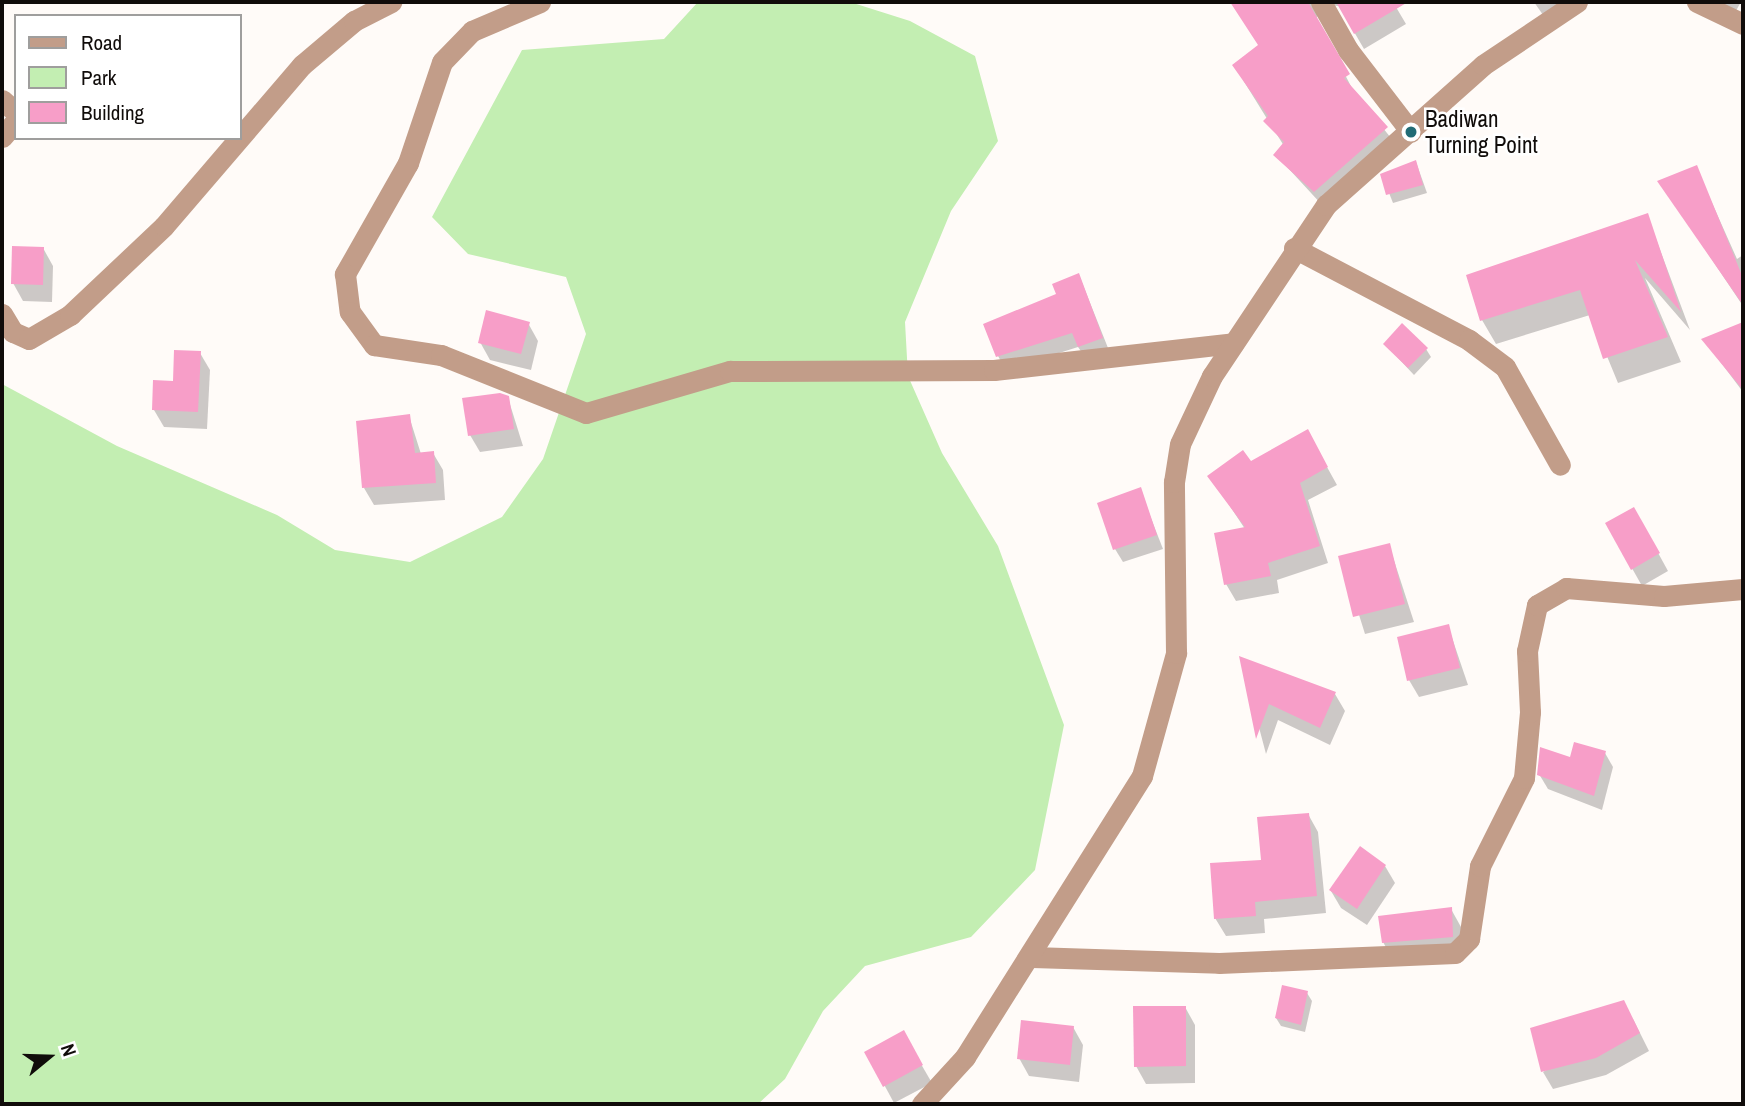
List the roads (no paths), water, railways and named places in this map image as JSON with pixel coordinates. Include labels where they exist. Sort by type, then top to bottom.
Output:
[{"type":"street","points":[[242,135],[302,65],[354,22],[391,2]]},
{"type":"street","points":[[540,2],[472,31],[442,62],[408,163],[345,274],[350,312],[374,345],[441,355],[586,413],[730,371],[994,370],[1233,343]]},
{"type":"street","points":[[1321,2],[1348,50],[1411,132]]},
{"type":"street","points":[[922,1104],[965,1056],[1032,957],[1107,838],[1146,763],[1176,653],[1174,482],[1180,444],[1233,343],[1294,248],[1326,205],[1483,65],[1577,2]]},
{"type":"street","points":[[1697,2],[1743,24]]},
{"type":"street","points":[[2,137],[14,123]]},
{"type":"street","points":[[2,314],[13,332],[29,339],[70,315],[164,226],[238,140]]},
{"type":"street","points":[[1294,248],[1469,340],[1505,367],[1560,465]]},
{"type":"street","points":[[1032,957],[1219,963],[1455,953],[1469,939],[1480,866],[1524,778],[1529,627],[1537,604],[1566,589],[1664,596],[1743,589]]},
{"type":"place","name":"Badiwan Turning Point","points":[[1411,132]]}]
